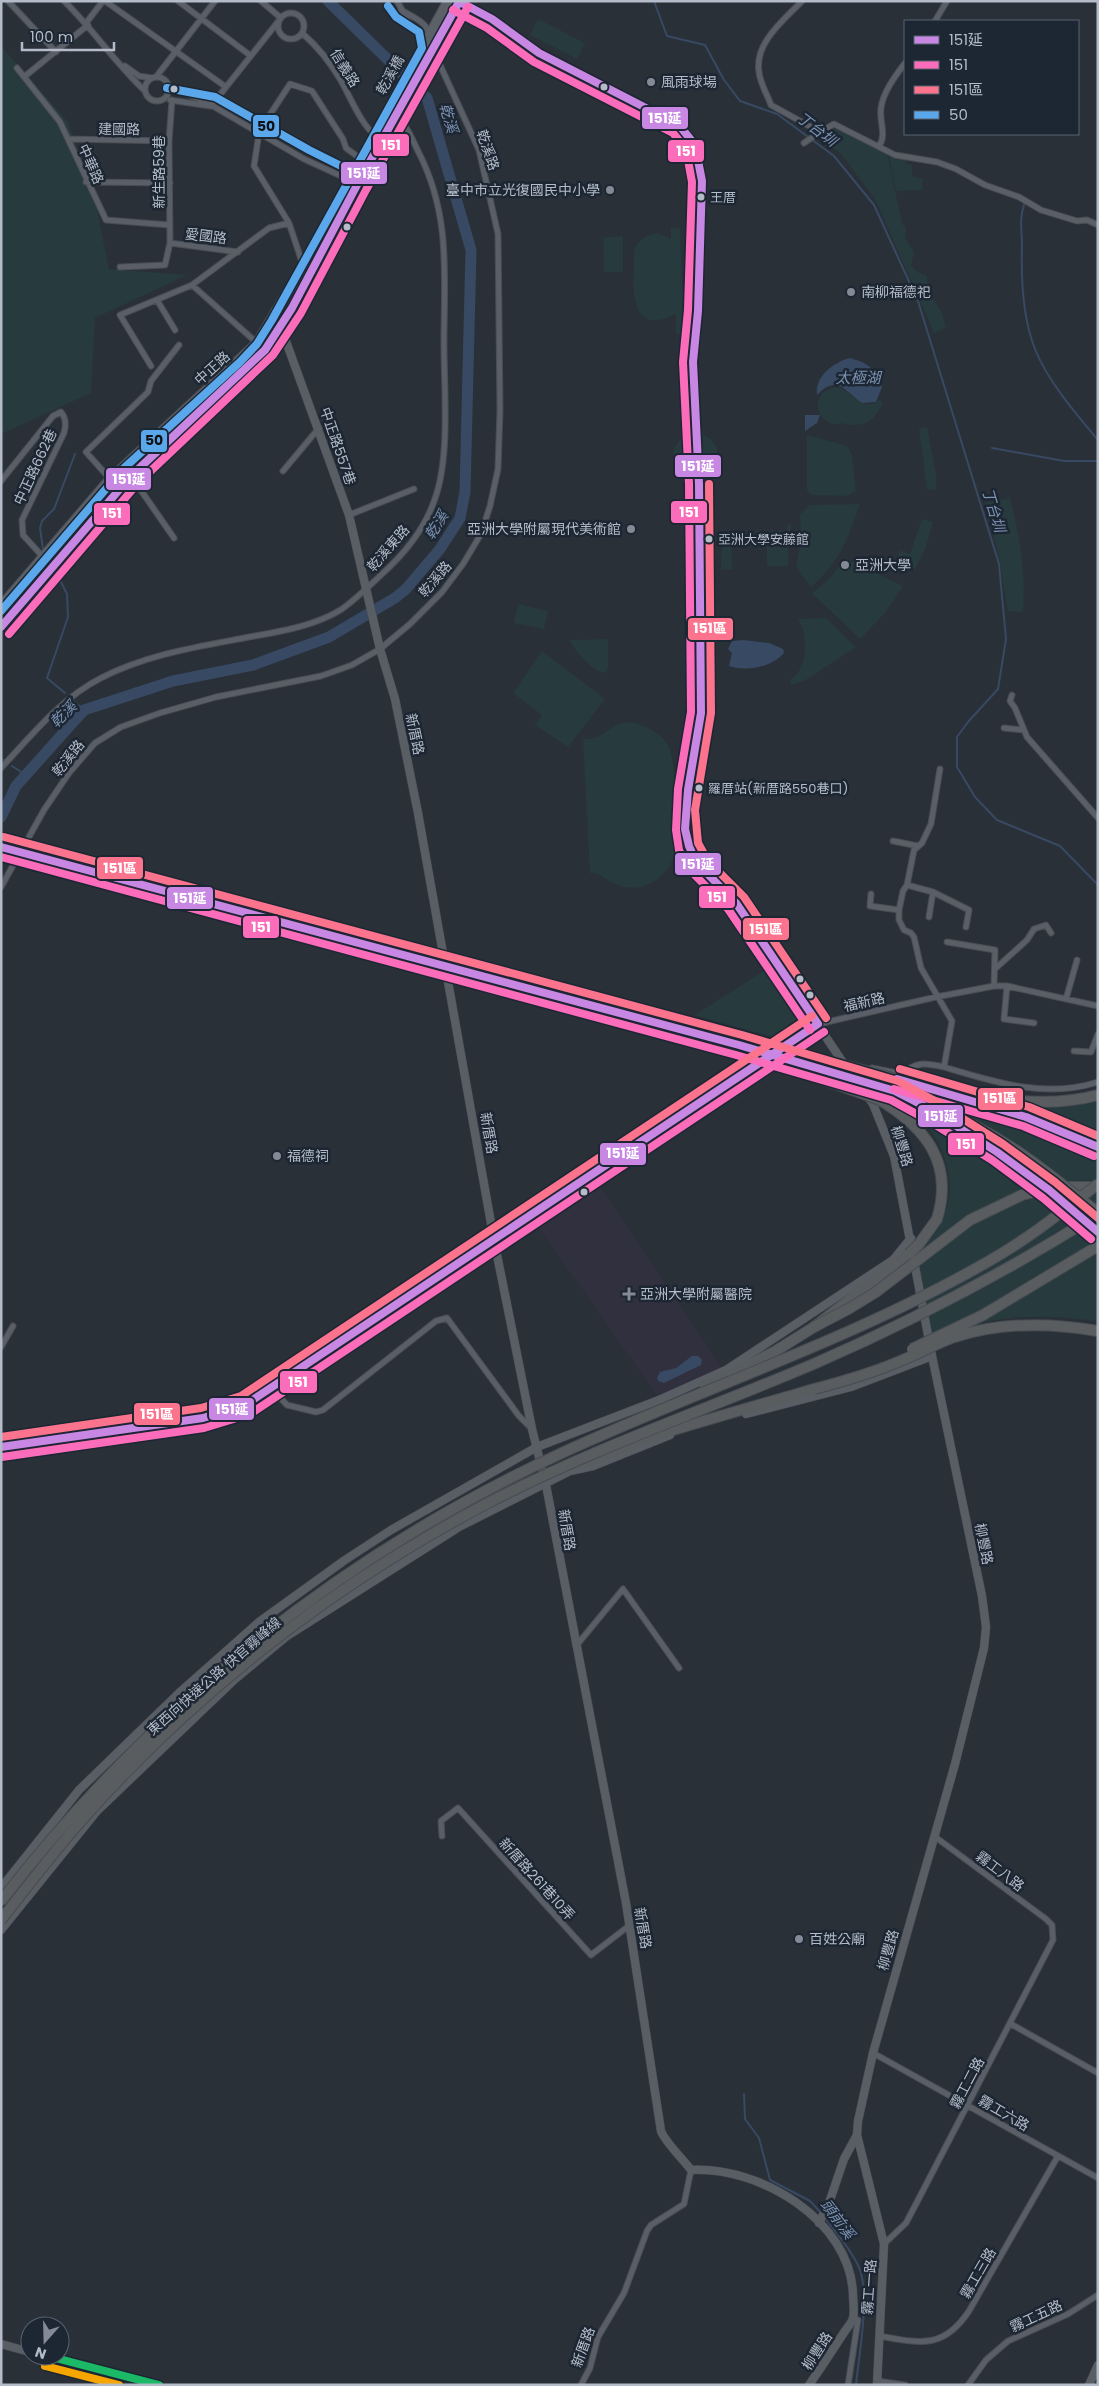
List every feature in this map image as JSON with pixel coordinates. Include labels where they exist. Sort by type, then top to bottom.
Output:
[{"type":"highway","points":[[1,838],[470,967],[920,1085],[1062,1125],[1098,1139]]},
{"type":"highway","points":[[1,847],[739,1045],[865,1082],[960,1117],[1001,1140],[1098,1214],[1000,1273],[903,1323],[794,1372],[651,1428],[568,1465]]},
{"type":"highway","points":[[739,1045],[751,1053],[863,1092],[898,1111],[913,1123],[925,1137],[937,1158],[941,1170],[943,1195],[937,1219],[919,1244],[895,1266],[814,1327]]},
{"type":"highway","points":[[920,1085],[1001,1100],[1033,1102],[1065,1101],[1098,1095]]},
{"type":"highway","points":[[916,1100],[1006,1157],[1058,1196],[1098,1232]]},
{"type":"highway","points":[[1026,1116],[1098,1147]]},
{"type":"highway","points":[[561,1454],[774,1352],[876,1292],[970,1220],[1022,1195],[1055,1187],[1098,1185]]},
{"type":"highway","points":[[561,1454],[860,1328],[933,1293],[1020,1242],[1098,1185]]},
{"type":"highway","points":[[814,1389],[875,1366],[982,1314],[1098,1246]]},
{"type":"highway","points":[[568,1465],[586,1463],[635,1442],[850,1380],[904,1360],[956,1336],[1003,1327],[1037,1325],[1098,1331]]},
{"type":"highway","name":"東西向快速公路 快官霧峰線","points":[[1,1901],[103,1780],[173,1712],[255,1641],[338,1580],[418,1529],[490,1489],[561,1454]]},
{"type":"highway","name":"東西向快速公路 快官霧峰線","points":[[1,1920],[64,1841],[107,1792],[184,1717],[262,1650],[346,1589],[425,1539],[486,1504],[568,1465]]},
{"type":"main road","points":[[424,41],[448,1]]},
{"type":"main road","points":[[433,50],[459,2]]},
{"type":"main road","name":"乾溪橋","points":[[387,109],[424,41]]},
{"type":"main road","name":"乾溪橋","points":[[398,113],[433,50]]},
{"type":"main road","name":"中正路","points":[[1,606],[110,479],[257,343],[303,266],[387,109]]},
{"type":"main road","name":"中正路","points":[[2,626],[131,476],[265,350],[281,325],[398,113]]},
{"type":"main road","points":[[97,494],[108,502]]},
{"type":"street","points":[[8,1],[56,52]]},
{"type":"street","points":[[64,1],[87,24],[144,90],[150,100],[158,102],[165,98],[169,92],[169,86]]},
{"type":"street","points":[[24,77],[87,24],[104,1],[226,87]]},
{"type":"street","points":[[178,1],[251,56]]},
{"type":"street","points":[[144,90],[146,83],[154,78],[177,52],[214,1]]},
{"type":"street","points":[[260,1],[281,18]]},
{"type":"street","name":"乾溪路","points":[[397,1],[400,9],[433,50]]},
{"type":"street","points":[[802,1],[763,46],[758,57],[759,72],[771,105],[818,132]]},
{"type":"street","points":[[936,20],[946,1]]},
{"type":"street","name":"柳豐路","points":[[459,2],[492,19],[539,52],[674,122],[688,133],[698,151],[702,181],[702,216],[694,362],[699,484],[701,713],[700,733],[686,804],[685,831],[687,845],[697,863],[726,890],[736,903],[873,1104],[885,1130],[894,1156],[932,1356],[982,1596],[986,1627],[984,1648],[956,1764],[872,2053],[857,2134],[844,2159],[829,2203],[820,2222]]},
{"type":"street","points":[[400,9],[426,24],[430,32]]},
{"type":"street","name":"信義路","points":[[281,18],[289,14],[297,15],[305,25],[303,34],[318,47],[327,59],[374,135],[383,140]]},
{"type":"street","points":[[281,18],[278,26],[283,37],[296,39],[303,34]]},
{"type":"street","points":[[211,106],[281,18]]},
{"type":"street","name":"乾溪路","points":[[1,886],[44,810],[68,773],[95,743],[121,727],[160,713],[216,697],[321,676],[352,665],[410,624],[442,592],[463,564],[481,534],[490,506],[498,469],[500,410],[498,234],[479,150],[433,50],[430,32]]},
{"type":"street","points":[[115,57],[135,74],[163,79],[169,86],[206,102],[304,159],[357,185]]},
{"type":"street","points":[[879,146],[882,141],[881,108],[884,98],[904,65]]},
{"type":"street","name":"中華路","points":[[17,68],[60,122],[86,182],[106,220],[170,225]]},
{"type":"street","points":[[303,266],[289,223],[254,166],[259,133],[290,84],[312,91],[343,139],[346,148],[361,159]]},
{"type":"street","points":[[165,98],[211,106]]},
{"type":"street","name":"新生路59巷","points":[[120,267],[165,265],[170,243],[169,141],[172,100]]},
{"type":"street","name":"乾溪東路","points":[[1,768],[66,699],[101,678],[144,661],[187,649],[307,624],[341,610],[367,591],[417,535],[434,504],[441,475],[445,424],[445,256],[441,216],[428,169],[398,113]]},
{"type":"street","points":[[804,143],[818,132],[834,124],[904,158],[938,162],[956,169],[985,185],[1019,197],[1041,210],[1077,221],[1087,220],[1098,225]]},
{"type":"street","name":"建國路","points":[[68,139],[169,141]]},
{"type":"street","points":[[86,182],[170,183]]},
{"type":"street","points":[[152,366],[120,315],[192,286],[269,228],[289,223]]},
{"type":"street","name":"愛國路","points":[[170,243],[239,252]]},
{"type":"street","points":[[192,286],[265,350]]},
{"type":"street","points":[[156,300],[175,330]]},
{"type":"street","name":"中正路557巷","points":[[275,312],[319,428],[349,515],[367,591]]},
{"type":"street","points":[[110,479],[86,452],[148,392],[150,381],[179,345]]},
{"type":"street","name":"中正路662巷","points":[[1,481],[53,416],[61,412],[64,416],[64,433],[22,520],[23,535],[43,557]]},
{"type":"street","points":[[283,471],[319,428]]},
{"type":"street","points":[[131,476],[174,538]]},
{"type":"street","points":[[349,515],[414,489]]},
{"type":"street","name":"新厝路","points":[[367,591],[379,646],[395,699],[418,813],[494,1240],[532,1429],[546,1485],[630,1925],[661,2131],[691,2170],[684,2204],[651,2225],[647,2231],[624,2293],[598,2337],[590,2368],[581,2385]]},
{"type":"street","points":[[1012,695],[1010,701],[1027,737],[1098,818]]},
{"type":"street","points":[[1004,728],[1024,730]]},
{"type":"street","points":[[940,769],[931,824],[922,843],[914,850],[907,885],[903,891],[899,920],[904,930],[912,933],[921,968],[936,997],[952,1021],[944,1067]]},
{"type":"street","points":[[893,841],[918,846]]},
{"type":"street","points":[[907,885],[933,892],[969,910],[966,927]]},
{"type":"street","points":[[929,916],[933,892]]},
{"type":"street","points":[[870,894],[870,906],[899,910]]},
{"type":"street","points":[[996,968],[1027,940],[1034,929],[1046,925],[1051,933]]},
{"type":"street","points":[[948,942],[995,950],[994,986]]},
{"type":"street","points":[[1066,999],[1077,960]]},
{"type":"street","name":"福新路","points":[[1,1447],[203,1418],[245,1406],[596,1170],[818,1024],[994,986],[1007,986],[1098,1006]]},
{"type":"street","points":[[1007,986],[1004,1019],[1034,1023]]},
{"type":"street","points":[[1074,1051],[1091,1052],[1098,1034]]},
{"type":"street","points":[[842,1061],[902,1074],[912,1066],[927,1063],[1003,1084],[1034,1089],[1053,1090],[1098,1082]]},
{"type":"street","points":[[1,1888],[79,1790],[180,1692],[259,1622],[383,1535],[537,1447],[659,1400],[726,1370],[893,1260],[911,1238]]},
{"type":"street","points":[[272,1389],[287,1405],[316,1412],[323,1410],[436,1322],[447,1318],[519,1416],[532,1429]]},
{"type":"street","points":[[1,1348],[12,1326]]},
{"type":"street","points":[[1,1930],[96,1811],[234,1680],[288,1636],[459,1527],[546,1485],[570,1471],[593,1466],[685,1430],[850,1387],[932,1356]]},
{"type":"street","points":[[576,1646],[623,1589],[680,1668]]},
{"type":"street","name":"新厝路261巷10弄","points":[[442,1836],[441,1821],[458,1808],[591,1955],[630,1925]]},
{"type":"street","name":"霧工八路","points":[[934,1836],[1052,1925]]},
{"type":"street","name":"霧工二路","points":[[884,2244],[906,2223],[1011,2024],[1053,1940],[1052,1925]]},
{"type":"street","points":[[1011,2024],[1098,2073]]},
{"type":"street","name":"霧工六路","points":[[872,2053],[1098,2178]]},
{"type":"street","name":"霧工一路","points":[[857,2134],[884,2244],[877,2383]]},
{"type":"street","name":"霧工三路","points":[[878,2336],[918,2342],[935,2341],[953,2331],[969,2311],[1058,2156]]},
{"type":"street","points":[[691,2170],[724,2172],[743,2177],[794,2200],[820,2222],[842,2251],[853,2288],[853,2318],[858,2320],[848,2385]]},
{"type":"street","name":"霧工五路","points":[[968,2385],[986,2360],[1008,2341],[1068,2314],[1098,2295]]},
{"type":"street","name":"柳豐路","points":[[809,2385],[853,2318]]},
{"type":"street","points":[[1,2344],[20,2349]]},
{"type":"street","points":[[70,2362],[160,2385]]},
{"type":"street","points":[[1089,2385],[1098,2365]]},
{"type":"street","points":[[877,2383],[905,2385]]},
{"type":"shaded area","name":"亞洲大學附屬醫院","points":[[594,1178],[723,1370],[658,1397],[533,1219]]},
{"type":"green space","points":[[538,19],[585,43],[577,59],[530,35]]},
{"type":"green space","points":[[1,46],[68,122],[96,205],[109,269],[187,275],[95,318],[91,393],[1,434]]},
{"type":"green space","points":[[835,128],[878,146],[887,152],[902,224],[906,228],[905,238],[914,252],[911,266],[919,273],[927,276],[927,290],[942,313],[946,327],[934,333],[875,199],[841,154],[820,138],[823,134]]},
{"type":"green space","points":[[888,152],[905,159],[906,164],[912,165],[912,176],[923,179],[922,190],[896,191]]},
{"type":"green space","points":[[671,228],[680,228],[684,334],[676,334],[676,314],[660,320],[648,319],[640,313],[634,291],[634,251],[637,244],[646,237],[658,233],[671,239]]},
{"type":"green space","points":[[623,236],[623,272],[604,272],[603,238]]},
{"type":"green space","points":[[837,387],[863,403],[873,404],[879,400],[883,402],[876,414],[863,424],[850,425],[843,424],[845,422],[836,424],[828,422],[822,417],[818,403],[821,396],[827,390]]},
{"type":"green space","points":[[927,427],[936,475],[936,490],[927,489],[919,429]]},
{"type":"green space","points":[[691,434],[692,479],[684,476],[678,470],[674,456],[674,449],[678,443],[683,437]]},
{"type":"green space","points":[[702,434],[714,443],[718,456],[717,462],[710,474],[703,478]]},
{"type":"green space","points":[[807,435],[847,446],[852,455],[856,491],[846,496],[811,495],[807,490]]},
{"type":"green space","points":[[1010,498],[1021,555],[1024,583],[1023,612],[1008,611],[998,553],[986,503]]},
{"type":"green space","points":[[860,504],[842,549],[829,568],[811,587],[796,567],[801,541],[800,515],[810,505]]},
{"type":"green space","points":[[922,519],[933,522],[925,549],[915,569],[896,561],[900,550],[910,554]]},
{"type":"green space","points":[[791,523],[791,540],[756,540],[756,531],[787,531],[787,526]]},
{"type":"green space","points":[[732,531],[741,532],[741,540],[731,541],[732,569],[721,570],[724,543],[728,534]]},
{"type":"green space","points":[[767,547],[788,547],[788,566],[767,566]]},
{"type":"green space","points":[[845,558],[903,586],[886,612],[860,639],[812,593],[829,579]]},
{"type":"green space","points":[[518,604],[548,611],[544,629],[514,623]]},
{"type":"green space","points":[[826,618],[856,647],[804,681],[791,685],[790,680],[800,668],[805,651],[804,633],[798,619]]},
{"type":"green space","points":[[608,639],[608,667],[606,673],[589,665],[569,640]]},
{"type":"green space","points":[[542,651],[605,699],[568,747],[535,725],[542,715],[513,693]]},
{"type":"green space","points":[[631,722],[653,730],[662,737],[672,755],[676,851],[667,870],[660,877],[652,883],[634,888],[623,887],[599,874],[590,873],[583,739],[596,738],[618,724]]},
{"type":"green space","points":[[773,965],[789,988],[783,993],[804,1026],[783,1040],[695,1015]]},
{"type":"green space","points":[[853,1065],[902,1077],[901,1086],[995,1113],[1098,1154],[1098,1180],[1049,1184],[1002,1198],[1007,1207],[1052,1194],[1074,1191],[1098,1191],[1098,1322],[1053,1317],[1004,1319],[970,1327],[933,1343],[916,1252],[942,1218],[948,1203],[950,1186],[948,1169],[934,1136],[924,1121],[898,1100],[886,1094],[865,1088]]},
{"type":"green space","points":[[1098,1098],[1098,1134],[998,1103]]},
{"type":"water","name":"太極湖","points":[[849,358],[866,364],[877,375],[882,387],[876,402],[862,403],[846,390],[836,385],[824,389],[817,395],[819,382],[826,371],[837,363]]},
{"type":"water","points":[[805,415],[820,415],[817,423],[805,431]]},
{"type":"water","points":[[743,640],[769,643],[783,649],[784,653],[773,662],[759,667],[736,668],[729,666],[732,653],[728,649],[732,641]]},
{"type":"water","points":[[692,1356],[698,1356],[702,1360],[701,1365],[664,1383],[658,1381],[657,1378],[660,1372],[676,1368]]},
{"type":"waterway","name":"乾溪","points":[[1,817],[16,786],[84,710],[173,681],[253,665],[329,637],[395,598],[406,589],[440,549],[460,518],[465,492],[471,250],[427,98],[328,1]]},
{"type":"waterway","name":"丁台圳","points":[[654,1],[667,36],[705,45],[724,80],[740,101],[777,114],[834,156],[874,205],[918,301],[999,564],[1006,639],[998,689],[957,737],[957,767],[975,797],[997,820],[1060,846],[1098,885]]},
{"type":"waterway","points":[[1024,205],[1021,220],[1023,285],[1025,312],[1031,337],[1040,361],[1054,385],[1098,440]]},
{"type":"waterway","points":[[992,448],[1064,461],[1098,461]]},
{"type":"waterway","points":[[43,549],[40,528],[42,521],[54,509],[75,454]]},
{"type":"waterway","points":[[57,574],[67,594],[68,617],[47,678],[65,693]]},
{"type":"waterway","points":[[73,701],[84,710]]},
{"type":"waterway","points":[[12,766],[26,775]]},
{"type":"waterway","name":"頭前溪","points":[[744,2094],[745,2119],[759,2138],[770,2180],[810,2201],[822,2214]]},
{"type":"waterway","name":"頭前溪","points":[[825,2218],[850,2252],[861,2273],[864,2313],[856,2385]]},
{"type":"transit line","name":"151延","points":[[458,1],[492,19],[539,53],[679,125],[695,145],[702,181],[698,311],[693,362],[699,484],[701,713],[688,790],[685,829],[689,846],[696,862],[736,903],[818,1024]]},
{"type":"transit line","name":"151延","points":[[1,627],[131,476],[265,350],[292,308],[357,185],[459,2]]},
{"type":"transit line","name":"50","points":[[1,611],[123,469],[240,362],[257,344],[422,48],[419,32],[396,17],[388,6]]},
{"type":"transit line","name":"151","points":[[9,634],[138,483],[273,355],[301,313],[366,190],[468,7]]},
{"type":"transit line","name":"151","points":[[453,10],[487,28],[534,62],[673,133],[686,149],[692,182],[688,310],[683,362],[689,484],[691,712],[678,789],[676,830],[679,850],[687,867],[728,909],[810,1030]]},
{"type":"transit line","name":"50","points":[[167,88],[215,97],[309,150],[361,176]]},
{"type":"transit line","name":"151區","points":[[709,484],[711,713],[695,810],[698,843],[708,861],[744,897],[826,1018]]},
{"type":"transit line","name":"151區","points":[[4,837],[742,1035],[898,1081],[933,1100],[1003,1144],[1055,1182],[1098,1218]]},
{"type":"transit line","name":"151延","points":[[1,847],[739,1045],[895,1091],[928,1108],[997,1152],[1049,1190],[1098,1232]]},
{"type":"transit line","name":"151","points":[[1,857],[736,1055],[891,1100],[931,1122],[992,1160],[1043,1198],[1091,1239]]},
{"type":"transit line","name":"151區","points":[[1,1437],[201,1408],[241,1396],[812,1016]]},
{"type":"transit line","name":"151延","points":[[1,1447],[203,1418],[245,1405],[818,1024]]},
{"type":"transit line","name":"151","points":[[2,1457],[204,1428],[250,1414],[824,1032]]},
{"type":"transit line","name":"151區","points":[[900,1069],[1029,1107],[1098,1136]]},
{"type":"transit line","name":"151延","points":[[897,1079],[1026,1117],[1098,1147]]},
{"type":"transit line","name":"151","points":[[894,1089],[1023,1126],[1094,1156]]},
{"type":"transit line","points":[[70,2362],[159,2385]]},
{"type":"transit line","points":[[45,2366],[119,2385]]},
{"type":"place","name":"風雨球場","points":[[651,82]]},
{"type":"place","name":"臺中市立光復國民中小學","points":[[610,190]]},
{"type":"place","name":"王厝","points":[[701,197]]},
{"type":"place","name":"南柳福德祀","points":[[851,292]]},
{"type":"place","name":"亞洲大學附屬現代美術館","points":[[631,529]]},
{"type":"place","name":"亞洲大學安藤館","points":[[709,539]]},
{"type":"place","name":"亞洲大學","points":[[845,565]]},
{"type":"place","name":"羅厝站(新厝路550巷口)","points":[[699,788]]},
{"type":"place","name":"福德祠","points":[[277,1156]]},
{"type":"place","name":"亞洲大學附屬醫院","points":[[629,1294]]},
{"type":"place","name":"百姓公廟","points":[[799,1939]]}]
